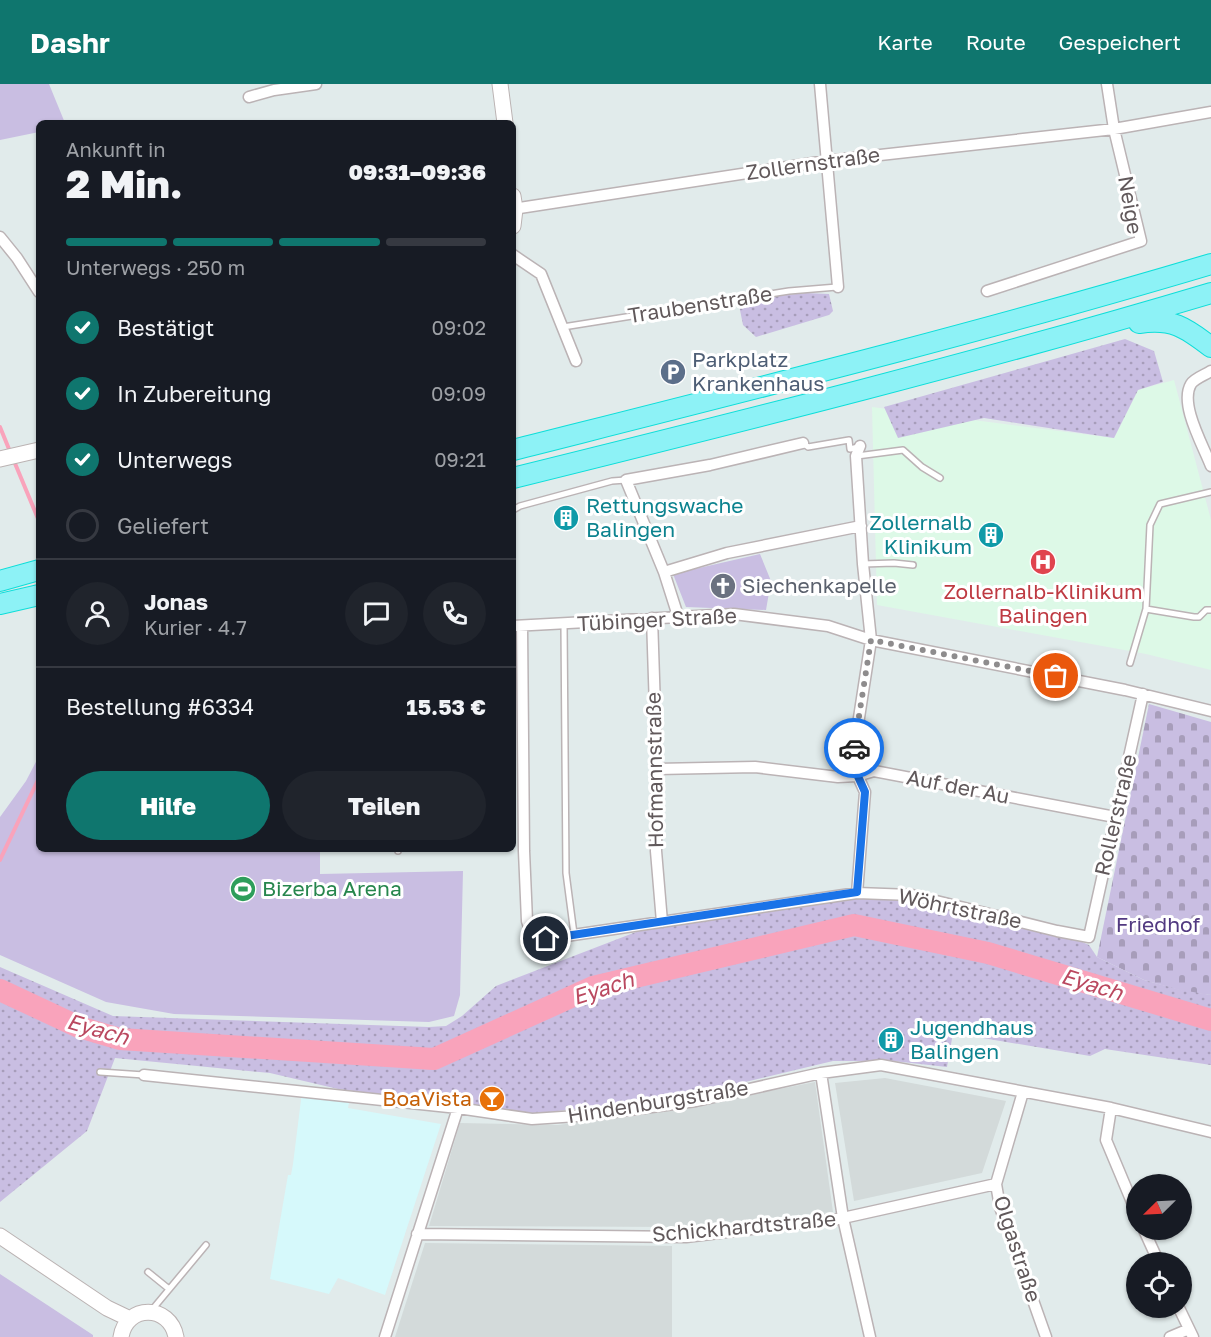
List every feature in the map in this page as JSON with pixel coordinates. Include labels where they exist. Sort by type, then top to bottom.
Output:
[{"type":"highway","points":[[516,449],[922,345],[1090,300],[1211,264]]},
{"type":"highway","points":[[516,477],[863,391],[1211,293]]},
{"type":"highway","points":[[1103,325],[1168,322],[1185,328],[1211,347]]},
{"type":"highway","points":[[0,581],[36,571]]},
{"type":"highway","points":[[0,604],[36,596]]},
{"type":"main road","points":[[500,84],[505,120]]},
{"type":"main road","points":[[0,459],[36,451]]},
{"type":"main road","points":[[0,1236],[107,1308],[130,1319]]},
{"type":"main road","points":[[107,1308],[121,1335]]},
{"type":"main road","points":[[121,1335],[130,1319],[136,1315],[157,1314],[174,1328],[176,1337]]},
{"type":"street","points":[[249,97],[274,90],[316,84]]},
{"type":"street","points":[[820,84],[838,287]]},
{"type":"street","name":"Neige","points":[[987,291],[1141,241],[1114,129],[1107,84]]},
{"type":"street","name":"Zollernstraße","points":[[516,205],[826,161],[1114,129],[1211,112]]},
{"type":"street","points":[[0,237],[36,287]]},
{"type":"street","points":[[516,257],[541,274],[576,360]]},
{"type":"street","points":[[1211,371],[1192,382],[1187,395],[1191,416],[1211,466]]},
{"type":"street","points":[[678,616],[664,572],[626,480],[710,465],[803,443]]},
{"type":"street","points":[[857,892],[865,792],[852,763],[871,640],[863,564],[858,449]]},
{"type":"street","points":[[664,572],[728,553],[861,526]]},
{"type":"street","name":"Tübinger Straße","points":[[517,626],[734,614],[828,626],[871,640],[1143,694],[1211,711]]},
{"type":"street","name":"Hofmannstraße","points":[[652,618],[657,769],[656,851],[662,922]]},
{"type":"street","name":"Wöhrtstraße","points":[[517,626],[527,921],[532,938],[546,939],[857,892],[912,895],[1089,937]]},
{"type":"street","name":"Rollerstraße","points":[[1089,937],[1143,694]]},
{"type":"street","name":"Auf der Au","points":[[657,769],[755,767],[838,777],[857,776],[874,771],[1115,817]]},
{"type":"street","name":"Hindenburgstraße","points":[[144,1075],[458,1108],[532,1119],[592,1115],[696,1101],[821,1073],[880,1065],[1111,1108],[1211,1132]]},
{"type":"street","points":[[821,1073],[843,1218],[870,1337]]},
{"type":"street","name":"Olgastraße","points":[[1023,1092],[996,1184],[1000,1207],[1046,1337]]},
{"type":"street","points":[[385,1337],[458,1108]]},
{"type":"street","points":[[1111,1108],[1106,1140],[1126,1188]]},
{"type":"street","name":"Schickhardtstraße","points":[[417,1234],[686,1236],[843,1218],[996,1184]]},
{"type":"street","points":[[1170,1337],[1191,1333],[1184,1318]]},
{"type":"lane","name":"Traubenstraße","points":[[563,327],[789,291],[838,287]]},
{"type":"lane","points":[[803,443],[808,447],[849,440],[850,449],[903,450],[922,468],[940,478]]},
{"type":"lane","points":[[516,508],[612,481],[626,480]]},
{"type":"lane","points":[[1130,663],[1146,609],[1150,525],[1160,504],[1211,492]]},
{"type":"lane","points":[[863,564],[913,565]]},
{"type":"lane","points":[[1146,609],[1194,617],[1198,617],[1206,610],[1211,610]]},
{"type":"lane","points":[[564,624],[566,873],[574,934]]},
{"type":"lane","name":"Hindenburgstraße","points":[[100,1072],[144,1075]]},
{"type":"lane","points":[[157,1314],[162,1297],[206,1245]]},
{"type":"lane","points":[[148,1272],[169,1289]]},
{"type":"lane","points":[[157,1314],[162,1297]]},
{"type":"shaded area","name":"Zollernalb-Klinikum Balingen","points":[[1174,380],[1211,520],[1211,670],[1146,654],[877,605],[872,407],[1114,438],[1138,390]]},
{"type":"shaded area","points":[[885,1078],[1006,1101],[982,1173],[854,1201],[835,1083]]},
{"type":"shaded area","points":[[815,1082],[833,1212],[678,1227],[429,1226],[460,1123],[558,1125],[684,1108]]},
{"type":"shaded area","points":[[302,1092],[350,1097],[348,1108],[441,1124],[385,1295],[338,1278],[329,1294],[270,1279],[288,1175],[291,1175],[293,1164]]},
{"type":"shaded area","points":[[425,1243],[672,1246],[672,1337],[395,1337]]},
{"type":"green space","points":[[0,84],[49,84],[64,120],[36,120],[36,133],[0,140]]},
{"type":"green space","points":[[806,293],[829,294],[833,311],[829,315],[756,337],[743,325],[738,300]]},
{"type":"green space","points":[[1125,339],[1154,351],[1163,382],[1138,390],[1114,438],[984,418],[898,438],[884,407]]},
{"type":"green space","points":[[760,554],[771,581],[766,610],[686,607],[673,574]]},
{"type":"green space","name":"Friedhof","points":[[1149,704],[1211,722],[1211,995],[1186,992],[1144,980],[1097,957]]},
{"type":"green space","points":[[36,762],[36,852],[320,852],[320,874],[463,871],[460,995],[454,1016],[429,1022],[174,1014],[106,1002],[0,955],[0,817],[26,781]]},
{"type":"green space","points":[[857,893],[912,895],[1057,931],[1089,945],[1097,957],[1144,980],[1211,995],[1211,1065],[1105,1049],[1090,1056],[953,1033],[947,1067],[893,1061],[833,1061],[686,1096],[532,1114],[338,1089],[270,1073],[115,1058],[87,1131],[0,1202],[0,967],[113,1016],[446,1026],[462,1016],[496,986],[662,922]]},
{"type":"green space","points":[[0,1274],[93,1335],[93,1337],[0,1337]]},
{"type":"waterway","points":[[0,427],[11,454]]},
{"type":"waterway","points":[[14,461],[36,514]]},
{"type":"waterway","points":[[0,860],[36,784]]},
{"type":"waterway","name":"Eyach","points":[[0,990],[79,1027],[120,1039],[434,1059],[593,987],[854,925],[988,953],[1211,1020]]},
{"type":"way so far","points":[[854,748],[871,640],[1056,676]]},
{"type":"place","name":"Parkplatz Krankenhaus","points":[[673,372]]},
{"type":"place","name":"Rettungswache Balingen","points":[[566,518]]},
{"type":"place","name":"Zollernalb Klinikum","points":[[991,535]]},
{"type":"place","name":"Zollernalb-Klinikum Balingen","points":[[1043,562]]},
{"type":"place","name":"Siechenkapelle","points":[[723,586]]},
{"type":"place","name":"Bizerba Arena","points":[[243,889]]},
{"type":"place","name":"Jugendhaus Balingen","points":[[891,1040]]},
{"type":"place","name":"BoaVista","points":[[492,1099]]},
{"type":"route","points":[[546,939],[857,892],[865,792],[852,763],[854,748]]}]
